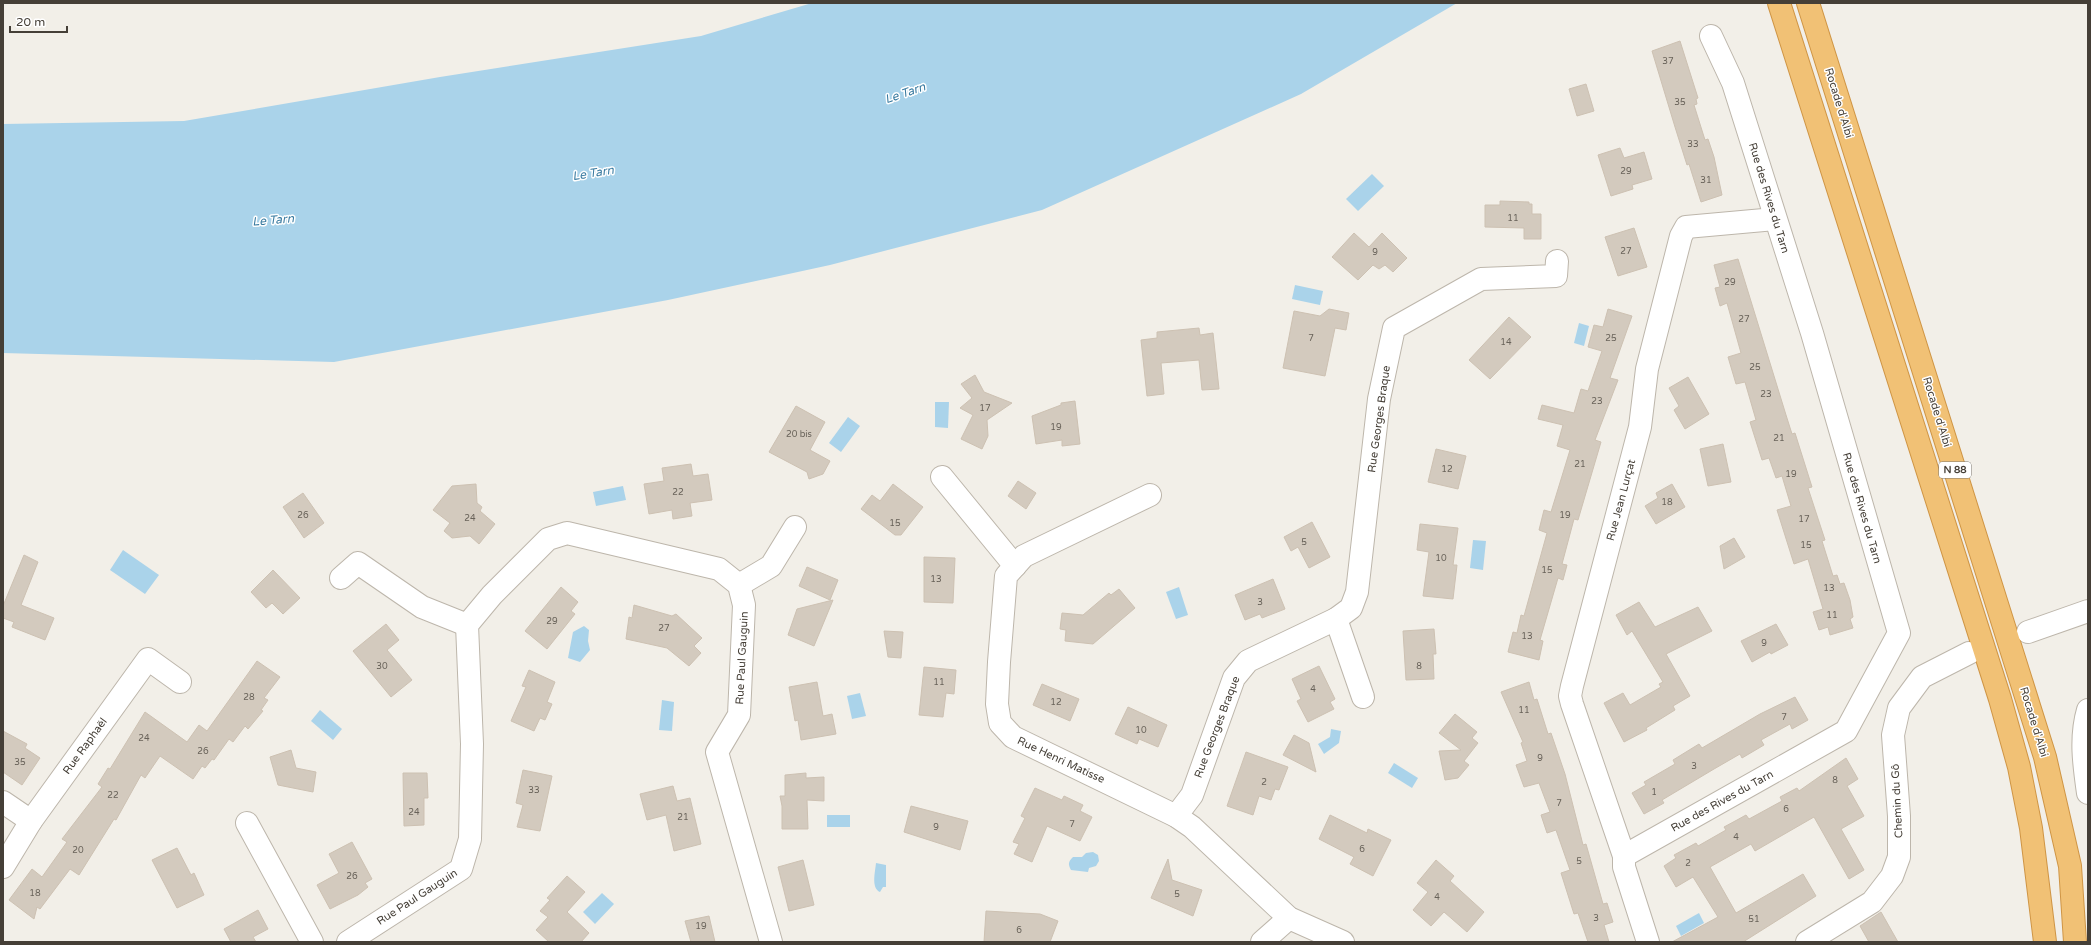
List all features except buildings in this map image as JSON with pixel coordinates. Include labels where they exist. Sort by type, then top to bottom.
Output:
[{"type":"highway","name":"N 88","points":[[1779,3],[2000,699],[2019,767],[2031,828],[2045,942]]},
{"type":"highway","name":"Rocade d'Albi","points":[[1808,3],[2045,757],[2070,866],[2075,942]]},
{"type":"street","name":"Rue des Rives du Tarn","points":[[1624,856],[1846,731],[1899,633],[1812,333],[1733,82],[1710,36]]},
{"type":"street","name":"Rue Jean Lurçat","points":[[1648,942],[1624,867],[1624,856],[1570,696],[1640,427],[1647,369],[1681,236],[1686,226],[1775,219]]},
{"type":"street","name":"Rue Georges Braque","points":[[1176,816],[1192,794],[1234,678],[1240,669],[1248,661],[1336,619],[1351,608],[1357,592],[1379,399],[1394,328],[1481,279],[1556,276],[1556,261]]},
{"type":"street","points":[[942,477],[1015,566]]},
{"type":"street","name":"Rue Henri Matisse","points":[[1150,495],[1024,556],[1006,576],[998,662],[997,704],[1000,722],[1013,737],[1176,816],[1192,827],[1289,918],[1343,942]]},
{"type":"street","points":[[341,578],[358,563],[422,607],[467,625],[492,595],[548,539],[567,533],[719,569],[739,585],[771,566],[795,527]]},
{"type":"street","name":"Rue Paul Gauguin","points":[[739,585],[744,605],[739,715],[717,752],[771,942]]},
{"type":"street","points":[[2028,632],[2088,611]]},
{"type":"street","points":[[1336,619],[1363,697]]},
{"type":"street","name":"Rue Paul Gauguin","points":[[348,942],[460,869],[470,839],[472,744],[467,625]]},
{"type":"street","name":"Chemin du Gô","points":[[1807,942],[1872,902],[1892,876],[1899,857],[1899,816],[1893,736],[1899,708],[1922,677],[1968,653]]},
{"type":"street","name":"Rue Raphaël","points":[[3,867],[31,821],[148,660],[180,682]]},
{"type":"street","points":[[2088,710],[2083,737],[2084,762],[2088,793]]},
{"type":"street","points":[[3,802],[31,821]]},
{"type":"street","points":[[247,823],[312,942]]},
{"type":"street","name":"Rue Jean Lurçat","points":[[1624,856],[1637,865],[1664,942]]},
{"type":"street","points":[[1262,942],[1289,918]]},
{"type":"water","name":"Le Tarn","points":[[812,3],[1457,3],[1301,94],[1042,210],[830,265],[668,300],[334,362],[3,353],[3,124],[184,121],[440,77],[701,36]]},
{"type":"water","points":[[1372,174],[1384,186],[1358,211],[1346,199]]},
{"type":"water","points":[[1295,285],[1323,291],[1320,305],[1292,299]]},
{"type":"water","points":[[1579,323],[1589,326],[1584,346],[1574,343]]},
{"type":"water","points":[[935,402],[949,402],[948,428],[935,427]]},
{"type":"water","points":[[848,417],[860,426],[841,452],[829,443]]},
{"type":"water","points":[[623,486],[626,500],[596,506],[593,492]]},
{"type":"water","points":[[1473,540],[1486,541],[1483,570],[1470,568]]},
{"type":"water","points":[[123,550],[159,575],[145,594],[110,570]]},
{"type":"water","points":[[1179,587],[1188,615],[1176,619],[1166,592]]},
{"type":"water","points":[[584,626],[589,630],[588,641],[590,650],[580,662],[568,658],[573,632]]},
{"type":"water","points":[[860,693],[866,716],[852,719],[847,696]]},
{"type":"water","points":[[662,700],[674,702],[672,731],[659,730]]},
{"type":"water","points":[[320,710],[342,729],[333,740],[311,721]]},
{"type":"water","points":[[1331,729],[1341,731],[1339,743],[1324,754],[1318,744],[1330,737]]},
{"type":"water","points":[[1394,763],[1418,778],[1412,788],[1388,773]]},
{"type":"water","points":[[827,815],[850,815],[850,827],[827,827]]},
{"type":"water","points":[[1093,852],[1098,855],[1099,861],[1096,866],[1089,868],[1088,872],[1071,870],[1069,863],[1073,857],[1082,857],[1086,853]]},
{"type":"water","points":[[876,863],[886,865],[886,887],[883,887],[880,892],[875,887],[874,876]]},
{"type":"water","points":[[602,893],[614,904],[595,924],[583,912]]},
{"type":"water","points":[[1699,913],[1704,923],[1681,936],[1676,926]]}]
